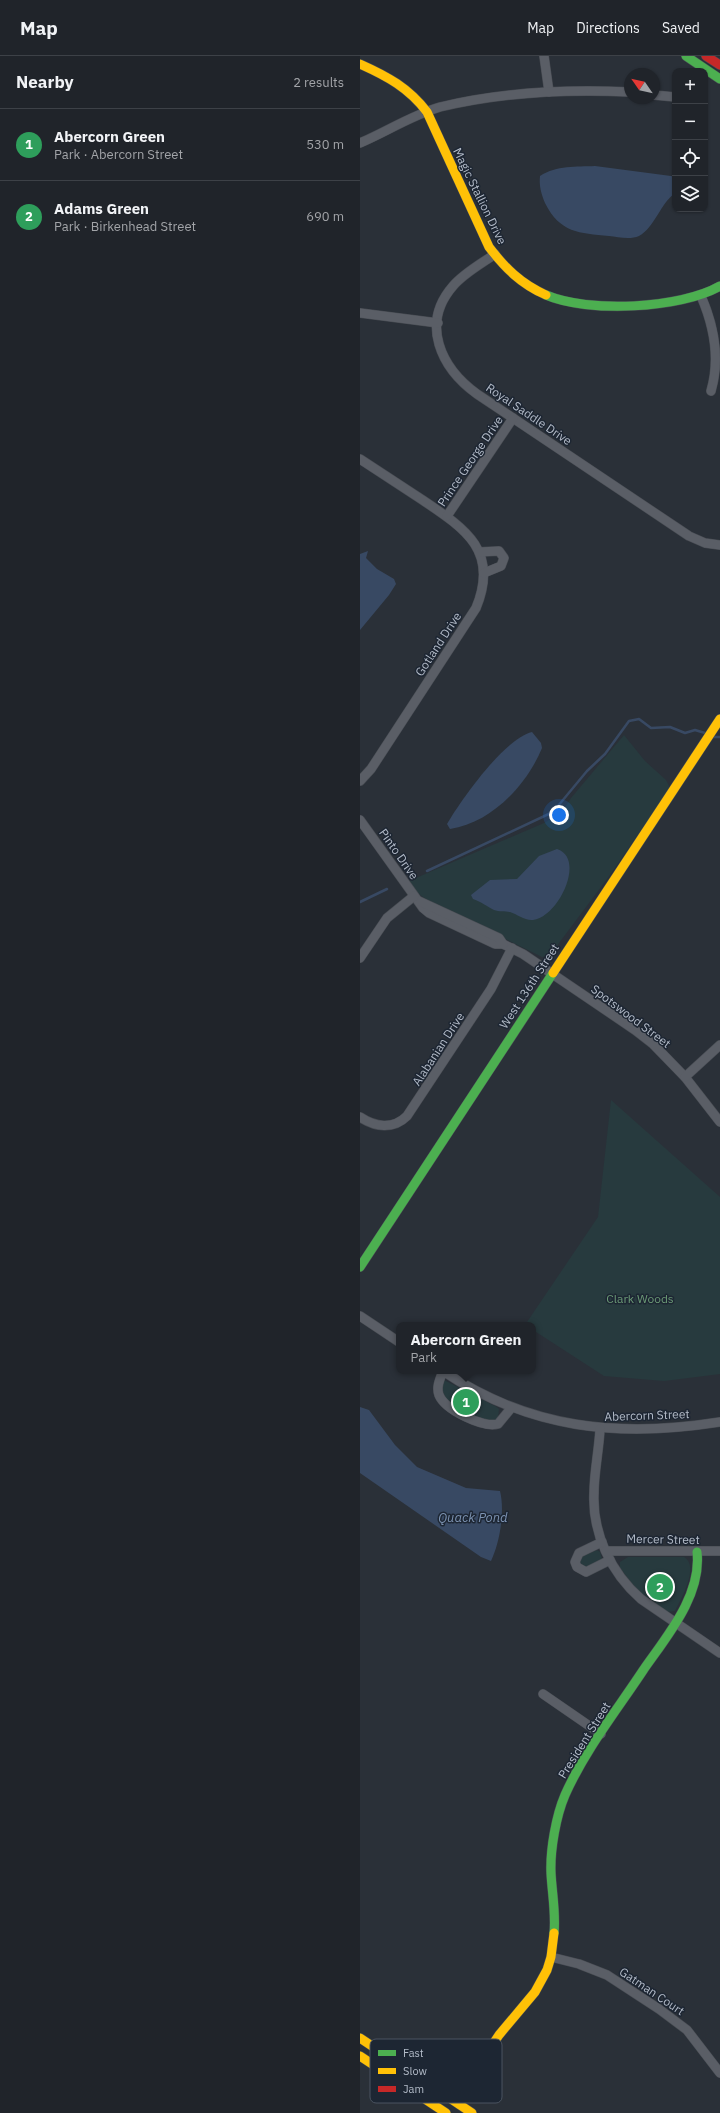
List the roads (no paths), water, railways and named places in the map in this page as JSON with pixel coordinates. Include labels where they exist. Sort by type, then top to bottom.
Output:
[{"type":"street","points":[[544,56],[548,74],[549,92]]},
{"type":"street","points":[[686,56],[720,79]]},
{"type":"street","points":[[706,56],[720,65]]},
{"type":"street","name":"Magic Stallion Drive","points":[[360,64],[397,81],[409,90],[427,112],[489,247],[512,273],[534,289],[548,297],[574,304],[603,306],[666,303],[701,296],[720,286]]},
{"type":"street","points":[[360,143],[427,112],[506,95],[581,90],[624,92]]},
{"type":"street","points":[[660,96],[672,97]]},
{"type":"street","name":"Royal Saddle Drive","points":[[494,254],[454,286],[440,309],[438,323],[440,350],[451,371],[468,388],[689,536],[705,543],[720,545]]},
{"type":"street","points":[[701,296],[712,325],[717,350],[718,371],[712,391]]},
{"type":"street","points":[[360,313],[438,323]]},
{"type":"street","name":"Prince George Drive","points":[[447,516],[513,418]]},
{"type":"street","name":"Gotland Drive","points":[[360,459],[459,524],[472,538],[484,573],[482,589],[476,608],[370,769],[360,781]]},
{"type":"street","points":[[478,552],[499,551],[504,558],[501,566],[484,573]]},
{"type":"street","name":"West 136th Street","points":[[360,1267],[720,719]]},
{"type":"street","name":"Pinto Drive","points":[[360,820],[416,898],[429,913],[495,944],[507,946],[524,954],[552,973]]},
{"type":"street","points":[[360,958],[387,918],[416,898]]},
{"type":"street","name":"Alabanian Drive","points":[[360,1117],[372,1124],[384,1126],[396,1124],[407,1116],[491,990],[507,946]]},
{"type":"street","name":"Spotswood Street","points":[[552,973],[635,1030],[666,1056],[685,1077],[720,1122]]},
{"type":"street","points":[[685,1077],[720,1045]]},
{"type":"street","points":[[360,1316],[396,1340]]},
{"type":"street","points":[[442,1374],[438,1389],[441,1400],[450,1408],[475,1421],[487,1425],[498,1424],[512,1407]]},
{"type":"street","name":"Abercorn Street","points":[[448,1374],[486,1396],[512,1407],[548,1418],[600,1429],[662,1429],[720,1422]]},
{"type":"street","points":[[600,1429],[594,1495],[595,1519],[602,1542],[610,1560],[632,1590],[720,1654]]},
{"type":"street","points":[[602,1542],[579,1553],[575,1562],[577,1567],[586,1572],[610,1560]]},
{"type":"street","name":"Mercer Street","points":[[606,1551],[720,1551]]},
{"type":"street","name":"President Street","points":[[496,2039],[535,1992],[551,1957],[555,1924],[552,1857],[556,1828],[571,1783],[601,1734],[676,1623],[687,1602],[693,1586],[698,1560],[697,1552]]},
{"type":"street","points":[[542,1694],[601,1734]]},
{"type":"street","name":"Gatman Court","points":[[551,1957],[579,1964],[607,1975],[660,2009],[687,2030],[720,2073]]},
{"type":"street","points":[[360,2038],[370,2045]]},
{"type":"street","points":[[360,2056],[370,2063]]},
{"type":"street","points":[[429,2103],[442,2112]]},
{"type":"street","name":"President Street","points":[[442,2112],[447,2103]]},
{"type":"street","points":[[459,2104],[472,2113]]},
{"type":"water","points":[[595,166],[672,176],[672,196],[665,203],[645,232],[639,236],[624,238],[588,234],[571,230],[557,220],[545,203],[542,196],[540,176],[546,172],[560,168]]},
{"type":"water","points":[[368,551],[366,558],[377,569],[394,579],[396,584],[389,595],[360,630],[360,554]]},
{"type":"water","points":[[532,732],[541,743],[542,748],[527,775],[517,788],[506,800],[480,819],[450,829],[447,824],[462,800],[484,772],[509,746],[521,737]]},
{"type":"water","points":[[557,849],[565,855],[569,863],[569,875],[566,887],[560,899],[552,909],[543,916],[533,920],[527,919],[510,912],[494,910],[473,899],[471,895],[490,880],[517,879],[539,856]]},
{"type":"water","name":"Quack Pond","points":[[360,1407],[369,1410],[395,1445],[417,1467],[466,1488],[500,1491],[502,1508],[501,1526],[497,1545],[491,1561],[481,1557],[360,1473]]},
{"type":"waterway","points":[[427,871],[553,812],[587,771],[605,754],[629,721],[639,719],[651,728],[670,727],[685,733],[695,730],[705,733]]},
{"type":"waterway","points":[[713,737],[720,737]]},
{"type":"waterway","points":[[360,902],[387,889]]},
{"type":"place","name":"Abercorn Green","points":[[466,1402]]},
{"type":"place","name":"Adams Green","points":[[660,1587]]},
{"type":"park label","name":"Clark Woods","points":[[640,1298]]}]
